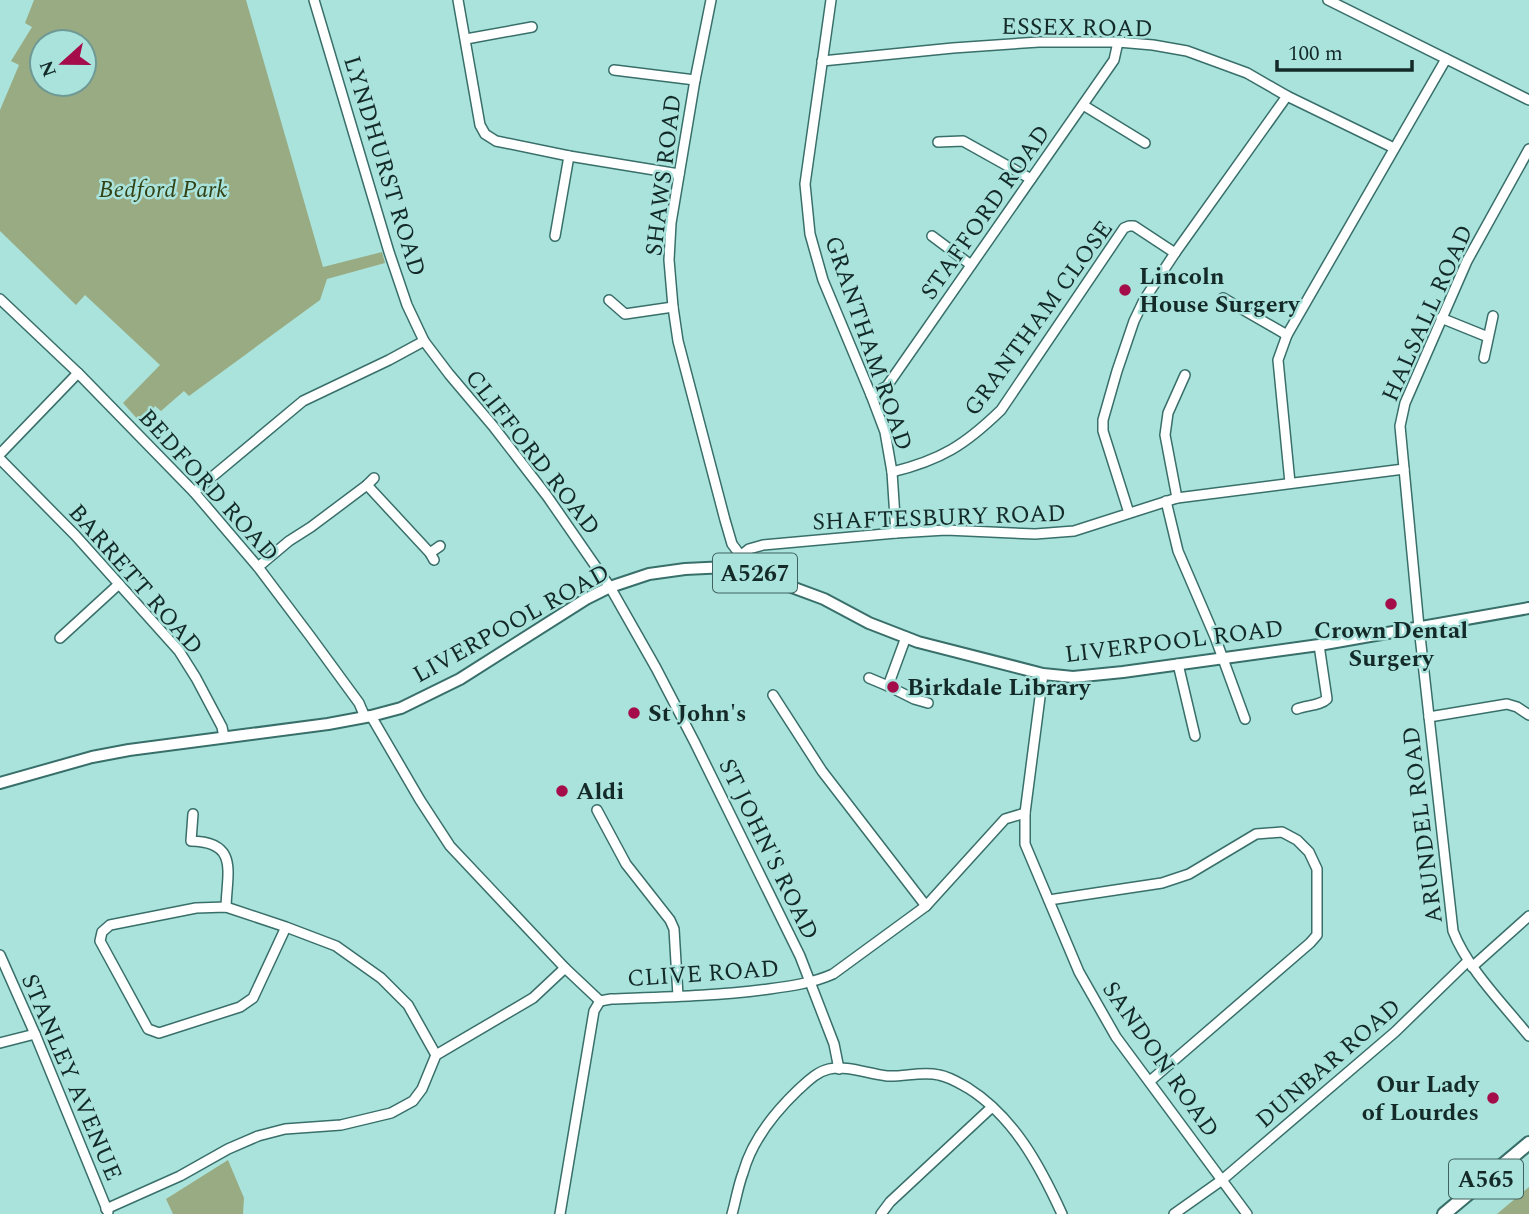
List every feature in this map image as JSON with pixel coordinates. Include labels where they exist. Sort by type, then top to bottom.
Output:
[{"type":"highway","name":"A565","points":[[1444,1214],[1529,1143]]},
{"type":"main road","name":"LIVERPOOL ROAD","points":[[1,779],[92,757],[172,743],[328,724],[401,708],[460,679],[586,599],[610,587],[649,574],[685,569],[727,568],[754,573],[820,597],[869,623],[918,642],[1043,674],[1073,677],[1319,645],[1529,608]]},
{"type":"street","name":"LYNDHURST ROAD","points":[[314,0],[389,252],[407,305],[424,341]]},
{"type":"street","points":[[458,0],[480,125],[485,134],[496,141],[679,174]]},
{"type":"street","name":"SHAWS ROAD","points":[[710,0],[671,223],[669,260],[678,341],[732,544],[741,556]]},
{"type":"street","name":"GRANTHAM ROAD","points":[[831,0],[805,184],[810,234],[823,280],[884,432],[892,472],[896,533]]},
{"type":"street","points":[[1328,0],[1529,100]]},
{"type":"street","points":[[466,39],[532,27]]},
{"type":"street","name":"ESSEX ROAD","points":[[822,61],[1039,42],[1118,42],[1187,51],[1247,73],[1287,96],[1394,148]]},
{"type":"street","name":"STAFFORD ROAD","points":[[871,395],[887,386],[1114,60],[1118,42]]},
{"type":"street","points":[[1290,483],[1278,360],[1287,335],[1446,59]]},
{"type":"street","points":[[614,70],[695,80]]},
{"type":"street","points":[[1129,513],[1103,431],[1103,420],[1134,321],[1144,300],[1175,253],[1287,96]]},
{"type":"street","points":[[1083,105],[1145,143]]},
{"type":"street","points":[[938,142],[963,141],[1031,179]]},
{"type":"street","name":"HALSALL ROAD","points":[[1419,627],[1400,426],[1405,403],[1467,261],[1529,149]]},
{"type":"street","points":[[555,236],[569,156]]},
{"type":"street","name":"GRANTHAM CLOSE","points":[[892,472],[915,467],[949,453],[978,433],[1001,410],[1124,228],[1135,226],[1175,253]]},
{"type":"street","points":[[932,236],[971,265]]},
{"type":"street","points":[[1223,298],[1287,335]]},
{"type":"street","name":"BEDFORD ROAD","points":[[0,299],[78,373],[194,492],[258,567],[359,703],[450,846],[565,968],[600,1001]]},
{"type":"street","points":[[609,300],[625,314],[673,307]]},
{"type":"street","points":[[1483,358],[1493,316]]},
{"type":"street","points":[[1441,318],[1488,337]]},
{"type":"street","points":[[194,492],[303,401],[424,341]]},
{"type":"street","name":"CLIFFORD ROAD","points":[[424,341],[547,496],[610,587]]},
{"type":"street","points":[[0,456],[78,373]]},
{"type":"street","points":[[1177,498],[1166,435],[1168,413],[1185,376]]},
{"type":"street","name":"BARRETT ROAD","points":[[0,456],[179,651],[222,727],[224,737]]},
{"type":"street","name":"SHAFTESBURY ROAD","points":[[727,568],[749,549],[763,545],[946,530],[1035,534],[1074,531],[1177,498],[1404,469]]},
{"type":"street","points":[[258,567],[371,481],[432,556],[440,546]]},
{"type":"street","points":[[1166,501],[1178,551],[1223,658],[1245,719]]},
{"type":"street","points":[[60,638],[119,584]]},
{"type":"street","name":"ST JOHN'S ROAD","points":[[610,587],[695,743],[800,956],[834,1044],[839,1069]]},
{"type":"street","name":"ARUNDEL ROAD","points":[[1419,627],[1453,931],[1470,964],[1529,1036]]},
{"type":"street","points":[[888,686],[906,638]]},
{"type":"street","points":[[1297,709],[1322,704],[1327,699],[1319,645]]},
{"type":"street","points":[[1178,664],[1195,736]]},
{"type":"street","name":"SANDON ROAD","points":[[1043,674],[1025,813],[1024,844],[1079,972],[1116,1037],[1247,1214]]},
{"type":"street","points":[[869,678],[928,703]]},
{"type":"street","points":[[773,695],[822,771],[926,906]]},
{"type":"street","points":[[1429,717],[1507,704],[1517,706],[1529,715]]},
{"type":"street","points":[[597,810],[626,864],[670,920],[674,929],[678,996]]},
{"type":"street","name":"CLIVE ROAD","points":[[600,1001],[751,992],[809,982],[833,974],[926,906],[1005,819],[1025,813]]},
{"type":"street","points":[[193,814],[191,841],[205,841],[216,846],[224,852],[228,860],[226,907]]},
{"type":"street","points":[[1049,900],[1162,883],[1189,874],[1256,834],[1282,832],[1297,840],[1309,852],[1317,869],[1317,935],[1150,1081]]},
{"type":"street","points":[[286,927],[253,998],[240,1007],[159,1033],[148,1029],[100,942],[102,932],[110,925],[196,908],[226,907],[286,927],[336,946],[381,978],[408,1005],[436,1055]]},
{"type":"street","name":"DUNBAR ROAD","points":[[1174,1214],[1222,1180],[1529,916]]},
{"type":"street","name":"STANLEY AVENUE","points":[[0,955],[107,1211]]},
{"type":"street","points":[[107,1211],[258,1136],[285,1129],[341,1125],[391,1113],[413,1101],[422,1089],[436,1055],[533,998],[565,968]]},
{"type":"street","points":[[560,1214],[594,1010],[600,1001]]},
{"type":"street","points":[[0,1043],[35,1034]]},
{"type":"street","points":[[733,1214],[743,1170],[761,1134],[781,1107],[811,1077],[828,1069],[889,1076],[921,1073],[941,1075],[975,1093],[1017,1132],[1035,1160],[1062,1214]]},
{"type":"street","points":[[881,1214],[890,1202],[992,1107]]},
{"type":"green space","name":"Bedford Park","points":[[34,0],[246,0],[323,267],[382,252],[385,263],[327,279],[320,300],[189,396],[184,391],[161,411],[155,406],[141,423],[123,403],[160,365],[85,295],[76,305],[0,231],[0,110],[19,65],[11,61],[28,33],[28,98],[98,98],[98,28],[32,27],[25,23]]},
{"type":"green space","points":[[228,1160],[244,1198],[243,1214],[173,1214],[166,1199]]},
{"type":"green space","points":[[1529,1187],[1529,1214],[1497,1214]]},
{"type":"place","name":"Lincoln House Surgery","points":[[1125,290]]},
{"type":"place","name":"Crown Dental Surgery","points":[[1391,604]]},
{"type":"place","name":"Birkdale Library","points":[[893,687]]},
{"type":"place","name":"St John's","points":[[634,713]]},
{"type":"place","name":"Aldi","points":[[562,791]]},
{"type":"place","name":"Our Lady of Lourdes","points":[[1493,1098]]}]
